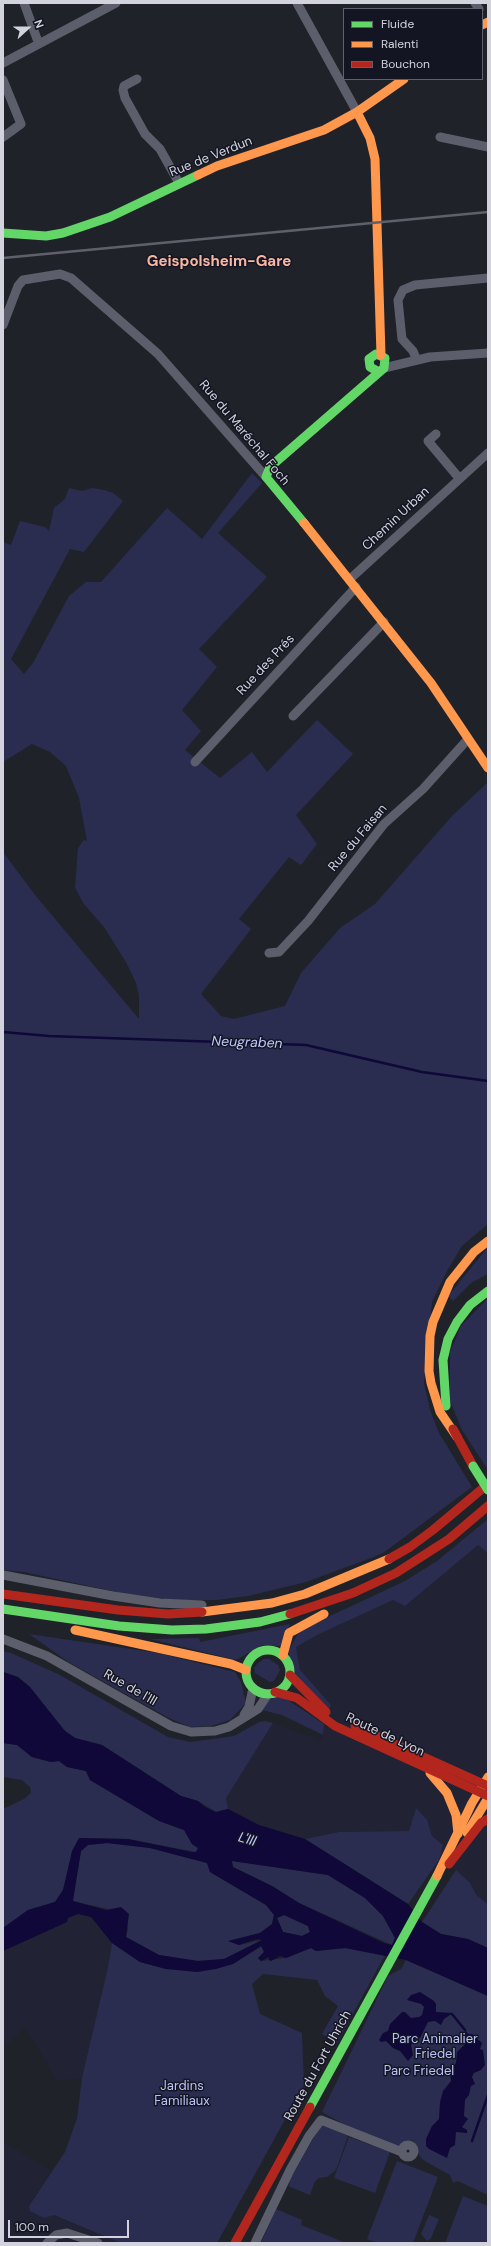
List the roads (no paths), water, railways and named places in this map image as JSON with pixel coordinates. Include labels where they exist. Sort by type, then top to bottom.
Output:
[{"type":"main road","name":"Rue de Verdun","points":[[3,233],[46,236],[75,229],[110,216],[228,161],[316,133],[357,112],[403,80]]},
{"type":"main road","points":[[266,477],[270,468],[349,397],[382,370],[386,362],[380,356],[379,341],[378,242],[376,228],[374,152],[368,132],[357,112]]},
{"type":"main road","points":[[380,356],[368,362],[374,371],[382,370]]},
{"type":"main road","points":[[349,397],[370,367]]},
{"type":"main road","name":"Rue du Maréchal Foch","points":[[266,477],[353,583],[431,683],[468,739],[485,756],[488,768]]},
{"type":"main road","points":[[457,1437],[440,1412],[431,1383],[429,1371],[430,1336],[433,1322],[450,1282],[474,1252],[488,1241]]},
{"type":"main road","points":[[488,1282],[470,1295],[446,1327],[438,1349],[438,1383],[449,1420],[473,1466],[488,1490]]},
{"type":"main road","points":[[470,1295],[488,1285]]},
{"type":"main road","points":[[449,1420],[443,1384],[443,1360],[448,1339],[457,1322],[470,1305],[488,1291]]},
{"type":"main road","points":[[3,1594],[118,1610],[168,1614],[222,1611],[272,1602],[304,1594],[375,1566],[410,1547],[433,1530],[488,1484]]},
{"type":"main road","points":[[3,1609],[119,1626],[172,1630],[206,1629],[286,1616],[308,1610],[353,1593],[396,1573],[449,1539],[488,1506]]},
{"type":"main road","points":[[283,1655],[286,1639],[296,1627],[340,1606],[353,1593]]},
{"type":"main road","points":[[28,1613],[44,1624],[231,1664],[246,1670]]},
{"type":"main road","points":[[270,1650],[283,1655],[288,1661],[290,1675],[286,1685],[272,1693],[253,1688],[247,1677],[246,1670],[248,1663],[257,1653],[270,1650]]},
{"type":"main road","name":"Route de Lyon","points":[[290,1675],[324,1711],[335,1718],[487,1782]]},
{"type":"main road","name":"Route de Lyon","points":[[272,1693],[297,1698],[323,1719],[488,1797]]},
{"type":"main road","points":[[426,1768],[447,1793],[456,1815],[458,1835]]},
{"type":"main road","name":"Route du Fort Uhrich","points":[[424,1903],[478,1792],[487,1782]]},
{"type":"main road","name":"Route du Fort Uhrich","points":[[235,2243],[384,1973],[488,1797]]},
{"type":"main road","points":[[449,1864],[481,1823],[488,1819]]},
{"type":"street","points":[[24,3],[37,39]]},
{"type":"street","points":[[3,63],[116,3]]},
{"type":"street","points":[[297,3],[357,112]]},
{"type":"street","points":[[137,79],[124,86],[123,90],[125,98],[145,134],[160,149],[179,183]]},
{"type":"street","points":[[3,80],[21,124],[3,137]]},
{"type":"street","points":[[440,137],[488,146]]},
{"type":"street","name":"Rue du Maréchal Foch","points":[[3,325],[18,286],[23,280],[55,274],[68,276],[121,320],[158,354],[266,477]]},
{"type":"street","points":[[415,356],[413,350],[402,339],[398,300],[403,290],[415,285],[488,278]]},
{"type":"street","points":[[380,356],[430,357],[488,354]]},
{"type":"street","points":[[382,370],[430,357]]},
{"type":"street","points":[[436,434],[428,441],[459,478]]},
{"type":"street","name":"Chemin Urban","points":[[353,583],[459,478],[488,453]]},
{"type":"street","name":"Rue des Prés","points":[[195,762],[353,583]]},
{"type":"street","points":[[293,716],[384,622]]},
{"type":"street","name":"Rue du Faisan","points":[[269,953],[279,952],[308,921],[384,824],[423,789],[468,739]]},
{"type":"street","points":[[3,1575],[113,1596],[160,1603],[208,1605],[222,1611]]},
{"type":"street","name":"Rue de l'Ill","points":[[3,1639],[47,1656],[171,1726],[191,1732],[229,1727],[258,1710],[272,1693]]},
{"type":"street","points":[[246,1716],[244,1714],[249,1708],[253,1688]]},
{"type":"street","points":[[255,2243],[290,2170],[309,2136],[321,2120],[332,2123],[402,2152]]},
{"type":"street","points":[[47,2243],[56,2235],[67,2232],[98,2243]]},
{"type":"water","name":"L'Ill","points":[[3,1672],[18,1677],[30,1687],[65,1731],[75,1738],[102,1745],[181,1796],[198,1801],[205,1807],[216,1812],[228,1809],[259,1825],[305,1839],[408,1904],[422,1922],[441,1934],[468,1939],[488,1948],[488,1996],[406,1960],[345,1948],[316,1951],[311,1948],[286,1958],[280,1956],[271,1961],[269,1960],[269,1957],[261,1961],[258,1958],[264,1952],[261,1946],[233,1964],[216,1969],[197,1972],[166,1969],[140,1962],[112,1943],[91,1917],[78,1914],[68,1918],[67,1922],[3,1951],[3,1928],[28,1910],[55,1902],[63,1890],[72,1851],[79,1838],[128,1839],[192,1852],[196,1852],[198,1848],[192,1844],[184,1830],[159,1821],[90,1780],[86,1771],[67,1767],[59,1761],[51,1762],[32,1757],[17,1745],[3,1743]],"holes":[[[107,1843],[150,1848],[207,1863],[210,1872],[266,1905],[274,1915],[272,1924],[260,1933],[228,1941],[239,1945],[257,1939],[262,1940],[224,1959],[198,1961],[159,1955],[126,1937],[129,1914],[121,1907],[106,1910],[73,1901],[81,1851],[88,1845]],[[232,1861],[328,1875],[365,1898],[383,1916],[395,1938],[392,1945],[384,1943],[299,1903],[272,1886],[233,1867]],[[284,1915],[308,1926],[310,1932],[302,1936],[283,1932],[277,1918]]]},
{"type":"water","points":[[420,1992],[434,2001],[436,2004],[436,2012],[453,2013],[444,2019],[441,2025],[435,2021],[428,2022],[420,2038],[416,2038],[411,2045],[413,2055],[408,2061],[400,2051],[393,2048],[386,2041],[381,2042],[379,2040],[383,2033],[388,2031],[390,2024],[402,2012],[405,2012],[411,2018],[422,2015],[424,2007],[421,2004],[407,2000],[411,1995]]},
{"type":"water","points":[[465,2030],[468,2034],[472,2034],[482,2043],[480,2049],[483,2050],[485,2065],[481,2070],[474,2073],[472,2077],[475,2084],[471,2086],[469,2095],[465,2100],[464,2116],[468,2119],[462,2127],[467,2130],[467,2133],[456,2132],[455,2145],[450,2148],[447,2158],[429,2149],[426,2146],[426,2139],[432,2126],[439,2119],[440,2102],[443,2091],[451,2081],[450,2071],[456,2063],[457,2052],[467,2042]]},
{"type":"waterway","name":"Neugraben","points":[[3,1032],[49,1036],[306,1045],[422,1072],[488,1081]]},
{"type":"waterway","points":[[452,2014],[465,2030]]},
{"type":"waterway","points":[[472,2141],[488,2095]]},
{"type":"railway","points":[[3,258],[488,212]]},
{"type":"district","name":"Geispolsheim-Gare","points":[[219,262]]},
{"type":"park label","name":"Parc Animalier Friedel","points":[[435,2048]]},
{"type":"park label","name":"Parc Friedel","points":[[419,2072]]},
{"type":"park label","name":"Jardins Familiaux","points":[[182,2094]]}]
